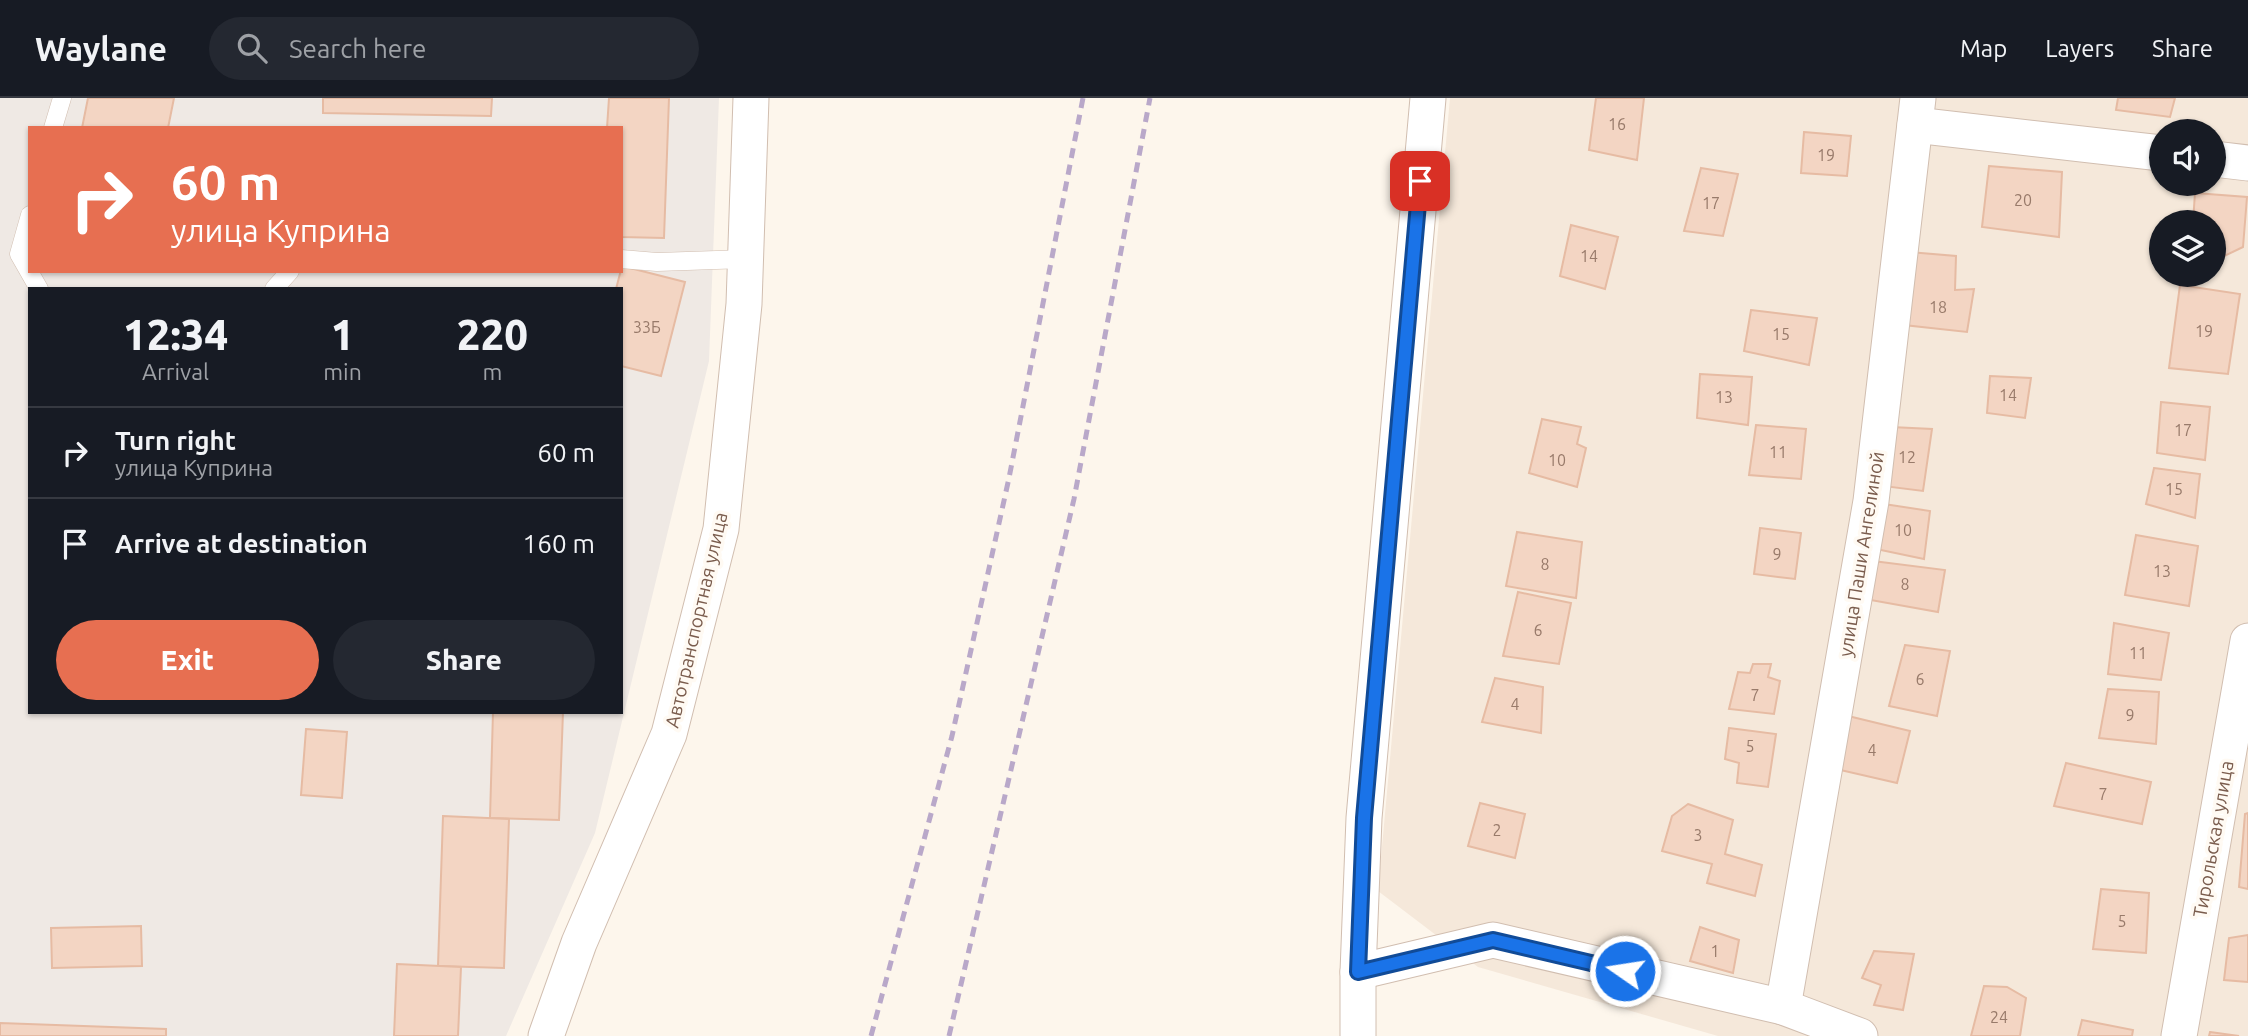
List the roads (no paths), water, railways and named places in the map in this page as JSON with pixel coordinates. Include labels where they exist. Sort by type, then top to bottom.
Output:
[{"type":"street","name":"Автотранспортная улица","points":[[546,1036],[579,943],[669,734],[721,529],[744,304],[751,98]]},
{"type":"street","points":[[1358,1036],[1364,818],[1428,98]]},
{"type":"street","points":[[1917,112],[2149,151]]},
{"type":"street","name":"улица Паши Ангелиной","points":[[1783,1007],[1871,501],[1917,112]]},
{"type":"street","points":[[2226,160],[2248,163]]},
{"type":"street","name":"Тирольская улица","points":[[2179,1036],[2248,642]]},
{"type":"street","points":[[1358,972],[1493,940],[1783,1007],[1860,1036]]},
{"type":"lane","points":[[55,126],[62,98]]},
{"type":"lane","points":[[28,222],[19,254],[28,270]]},
{"type":"lane","points":[[623,259],[657,262],[746,258]]},
{"type":"lane","points":[[276,287],[288,273]]},
{"type":"railway","points":[[871,1036],[952,736],[1009,478],[1083,98]]},
{"type":"railway","points":[[949,1036],[1074,499],[1150,98]]}]
